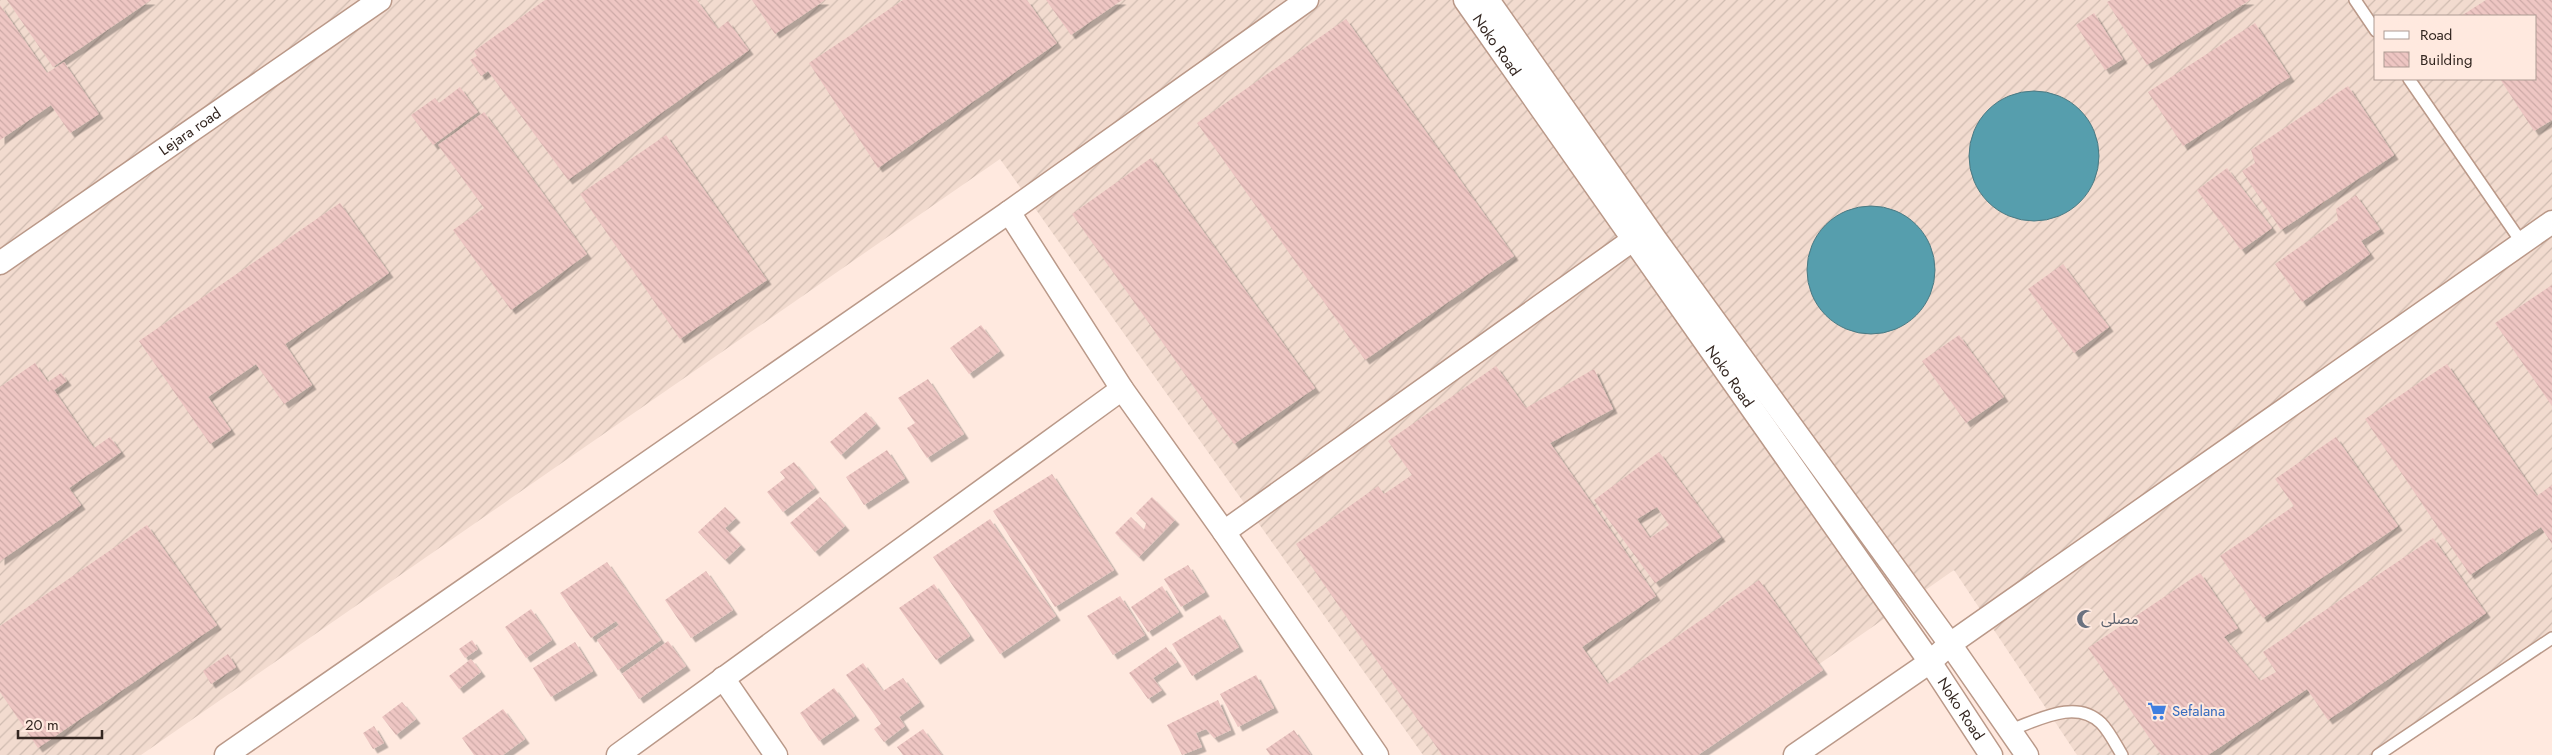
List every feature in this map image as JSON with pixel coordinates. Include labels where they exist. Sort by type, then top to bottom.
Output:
[{"type":"street","name":"Lejara road","points":[[0,263],[380,0]]},
{"type":"street","points":[[226,755],[1010,212],[1307,0]]},
{"type":"street","name":"Noko Road","points":[[1465,0],[1930,662],[1991,755]]},
{"type":"street","points":[[1488,0],[1656,240],[1950,644],[2027,755]]},
{"type":"street","points":[[1010,212],[1122,389],[1224,532],[1377,755]]},
{"type":"street","points":[[1799,754],[1930,662],[1950,644],[2552,222]]},
{"type":"street","points":[[1224,532],[1634,239]]},
{"type":"street","points":[[618,755],[1122,389]]},
{"type":"street","points":[[723,678],[776,755]]},
{"type":"lane","points":[[2355,0],[2374,28]]},
{"type":"lane","points":[[2410,80],[2522,243]]},
{"type":"lane","points":[[2378,755],[2552,638]]},
{"type":"lane","points":[[2010,730],[2066,711],[2081,713],[2100,722],[2122,755]]},
{"type":"shaded area","points":[[0,0],[2552,0],[2552,634],[2384,755],[2077,755],[1954,570],[1689,755],[1423,755],[1000,159],[141,755],[0,755]]},
{"type":"water","points":[[2034,91],[2047,92],[2059,96],[2080,110],[2094,131],[2098,143],[2098,169],[2094,181],[2080,202],[2059,216],[2047,220],[2034,221],[2021,220],[2009,216],[1988,202],[1974,181],[1970,169],[1969,156],[1970,143],[1974,131],[1988,110],[2009,96],[2021,92]]},
{"type":"water","points":[[1871,206],[1895,211],[1916,225],[1930,246],[1935,270],[1930,294],[1916,315],[1895,329],[1871,334],[1847,329],[1826,315],[1812,294],[1807,270],[1812,246],[1826,225],[1847,211]]},
{"type":"building","points":[[7,0],[151,0],[53,67]]},
{"type":"building","points":[[545,0],[697,0],[718,29],[728,21],[749,50],[568,180],[488,71],[481,76],[470,60],[477,56],[474,51]]},
{"type":"building","points":[[752,0],[825,0],[775,34]]},
{"type":"building","points":[[903,0],[1027,0],[1057,43],[878,168],[809,63]]},
{"type":"building","points":[[1046,0],[1122,0],[1071,35]]},
{"type":"building","points":[[2111,0],[2250,0],[2147,65],[2107,2]]},
{"type":"building","points":[[2486,0],[2552,0],[2552,120],[2534,131],[2501,80],[2537,80],[2537,15],[2463,15]]},
{"type":"building","points":[[0,5],[47,73],[64,62],[99,114],[70,133],[51,105],[0,140]]},
{"type":"building","points":[[2094,13],[2123,59],[2105,70],[2076,25]]},
{"type":"building","points":[[1346,19],[1514,256],[1365,360],[1197,123]]},
{"type":"building","points":[[2255,23],[2290,77],[2183,146],[2148,92]]},
{"type":"building","points":[[2348,86],[2394,155],[2281,230],[2242,171],[2255,163],[2251,150]]},
{"type":"building","points":[[460,87],[478,112],[433,145],[411,115],[435,98],[439,103]]},
{"type":"building","points":[[484,112],[587,254],[511,310],[453,230],[484,208],[438,145]]},
{"type":"building","points":[[666,135],[767,280],[680,339],[580,194]]},
{"type":"building","points":[[1151,158],[1315,388],[1234,444],[1072,214]]},
{"type":"building","points":[[2227,168],[2272,228],[2241,250],[2197,190]]},
{"type":"building","points":[[2356,195],[2380,229],[2361,241],[2370,254],[2302,302],[2275,264],[2338,220],[2336,209]]},
{"type":"building","points":[[340,203],[389,273],[285,344],[312,385],[284,404],[256,364],[208,397],[231,430],[210,444],[139,341]]},
{"type":"building","points":[[2063,264],[2109,327],[2074,353],[2028,289]]},
{"type":"building","points":[[2552,285],[2552,406],[2495,323]]},
{"type":"building","points":[[981,325],[1000,351],[969,374],[950,348]]},
{"type":"building","points":[[1959,335],[2004,397],[1966,423],[1922,361]]},
{"type":"building","points":[[35,363],[48,382],[61,373],[67,381],[54,390],[94,448],[110,437],[121,452],[69,488],[81,505],[0,561],[0,387]]},
{"type":"building","points":[[2447,364],[2537,496],[2552,485],[2552,544],[2541,527],[2470,575],[2365,419]]},
{"type":"building","points":[[1496,366],[1526,408],[1594,369],[1613,409],[1550,443],[1656,596],[1582,647],[1608,684],[1759,580],[1823,670],[1698,755],[1442,755],[1296,544],[1378,486],[1384,494],[1412,475],[1388,441]]},
{"type":"building","points":[[928,379],[964,434],[927,458],[907,428],[915,423],[898,398]]},
{"type":"building","points":[[866,412],[876,424],[841,455],[830,442]]},
{"type":"building","points":[[2336,437],[2398,526],[2263,618],[2220,556],[2294,506],[2275,479]]},
{"type":"building","points":[[887,450],[905,478],[864,505],[846,477]]},
{"type":"building","points":[[1659,452],[1721,537],[1655,583],[1594,500]],"holes":[[[1657,507],[1669,525],[1650,538],[1637,519]]]},
{"type":"building","points":[[794,462],[815,488],[783,512],[767,492],[785,478],[780,472]]},
{"type":"building","points":[[1052,474],[1114,570],[1055,607],[993,511]]},
{"type":"building","points":[[820,497],[845,526],[815,552],[790,523]]},
{"type":"building","points":[[1152,497],[1175,520],[1139,557],[1115,533],[1131,517],[1144,530],[1146,523],[1136,513]]},
{"type":"building","points":[[725,507],[736,518],[725,528],[741,545],[725,560],[698,532]]},
{"type":"building","points":[[990,519],[1056,616],[1000,654],[933,557]]},
{"type":"building","points":[[147,525],[217,625],[38,748],[0,692],[0,626]]},
{"type":"building","points":[[2433,538],[2486,613],[2328,720],[2307,689],[2208,755],[2161,755],[2088,648],[2200,573],[2238,628],[2224,637],[2260,681],[2276,672],[2263,652]]},
{"type":"building","points":[[607,562],[661,640],[618,670],[597,640],[619,625],[616,621],[591,638],[560,593]]},
{"type":"building","points":[[1188,565],[1205,592],[1181,607],[1164,579]]},
{"type":"building","points":[[706,571],[733,610],[691,638],[665,600]]},
{"type":"building","points":[[934,584],[970,636],[936,660],[899,608]]},
{"type":"building","points":[[1162,586],[1179,612],[1148,632],[1131,607]]},
{"type":"building","points":[[1120,596],[1145,635],[1113,655],[1087,616]]},
{"type":"building","points":[[531,609],[552,640],[526,658],[505,627]]},
{"type":"building","points":[[1220,615],[1239,647],[1192,676],[1172,644]]},
{"type":"building","points":[[472,640],[478,649],[465,658],[459,649]]},
{"type":"building","points":[[668,641],[686,666],[639,699],[622,674]]},
{"type":"building","points":[[575,642],[593,671],[551,697],[533,668]]},
{"type":"building","points":[[1166,647],[1177,662],[1153,678],[1162,690],[1148,699],[1129,673]]},
{"type":"building","points":[[228,654],[236,667],[211,684],[203,671]]},
{"type":"building","points":[[471,659],[481,672],[459,689],[449,676]]},
{"type":"building","points":[[863,663],[883,691],[903,678],[920,702],[899,717],[905,726],[884,742],[874,729],[881,724],[846,675]]},
{"type":"building","points":[[1256,675],[1274,708],[1238,727],[1220,694]]},
{"type":"building","points":[[834,688],[855,716],[819,741],[800,713]]},
{"type":"building","points":[[1218,700],[1231,730],[1214,738],[1206,729],[1196,733],[1202,747],[1182,755],[1167,725]]},
{"type":"building","points":[[402,702],[416,719],[396,735],[382,717]]},
{"type":"building","points":[[503,709],[525,739],[503,755],[474,755],[462,738]]},
{"type":"building","points":[[374,726],[384,743],[373,749],[363,733]]},
{"type":"building","points":[[923,729],[942,755],[903,755],[897,747]]},
{"type":"building","points":[[1294,730],[1311,755],[1270,755],[1266,749]]},
{"type":"place","name":"مصلى","points":[[2086,619]]},
{"type":"place","name":"Sefalana","points":[[2157,711]]}]
